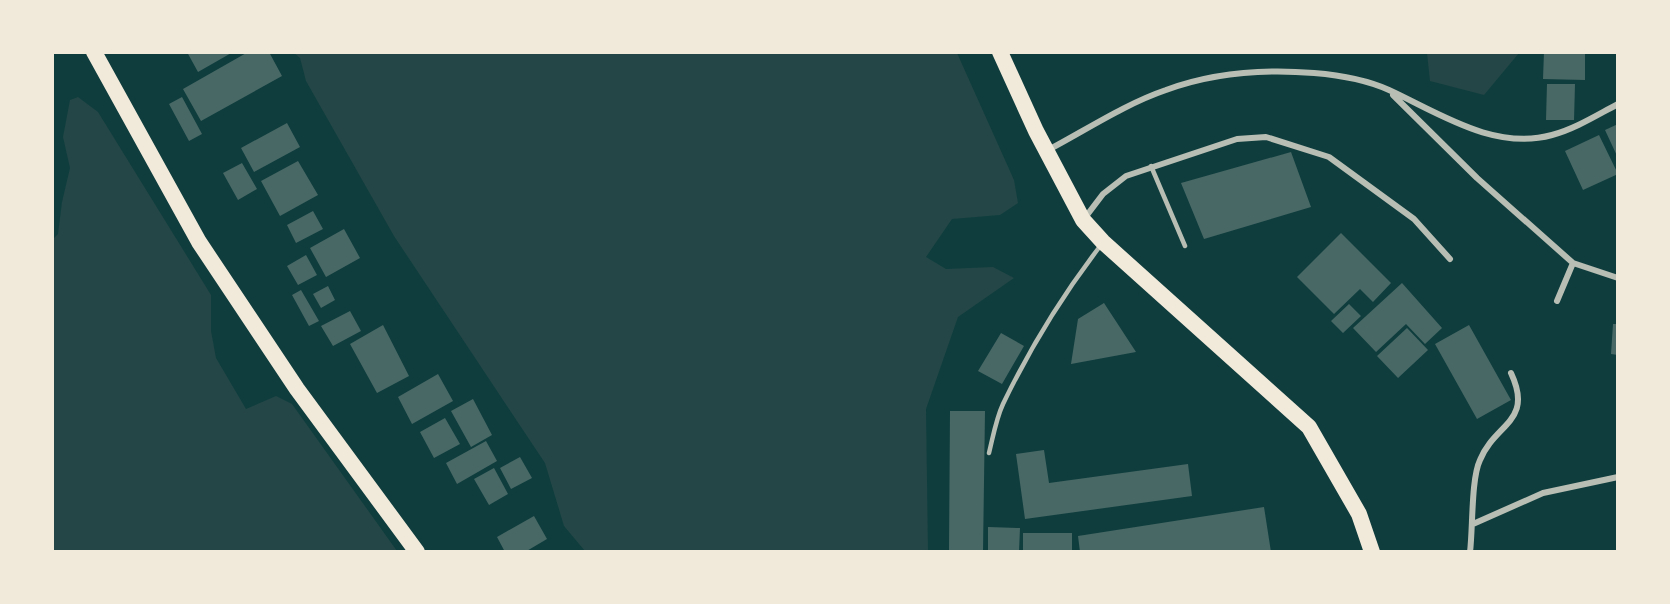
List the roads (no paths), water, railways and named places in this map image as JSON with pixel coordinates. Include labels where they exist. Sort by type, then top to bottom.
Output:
[{"type":"highway","points":[[94,52],[199,242],[297,389],[417,552]]},
{"type":"highway","points":[[1000,52],[1036,131],[1083,220],[1103,242],[1308,427],[1359,514],[1372,552]]},
{"type":"street","points":[[1048,150],[1163,90],[1235,73],[1314,73],[1364,81],[1460,124],[1493,135],[1522,138],[1551,136],[1570,129],[1617,104]]},
{"type":"street","points":[[1388,90],[1477,178],[1573,263],[1617,278]]},
{"type":"street","points":[[1083,220],[1114,183],[1151,166],[1237,139],[1266,137],[1329,157],[1414,219],[1450,259]]},
{"type":"street","points":[[1557,301],[1573,263]]},
{"type":"street","points":[[1470,552],[1480,458],[1509,424],[1518,406],[1520,395],[1511,373]]},
{"type":"street","points":[[1473,524],[1543,493],[1617,477]]},
{"type":"lane","points":[[1151,166],[1185,246]]},
{"type":"lane","points":[[989,453],[1002,406],[1010,391],[1074,280],[1103,242]]}]
